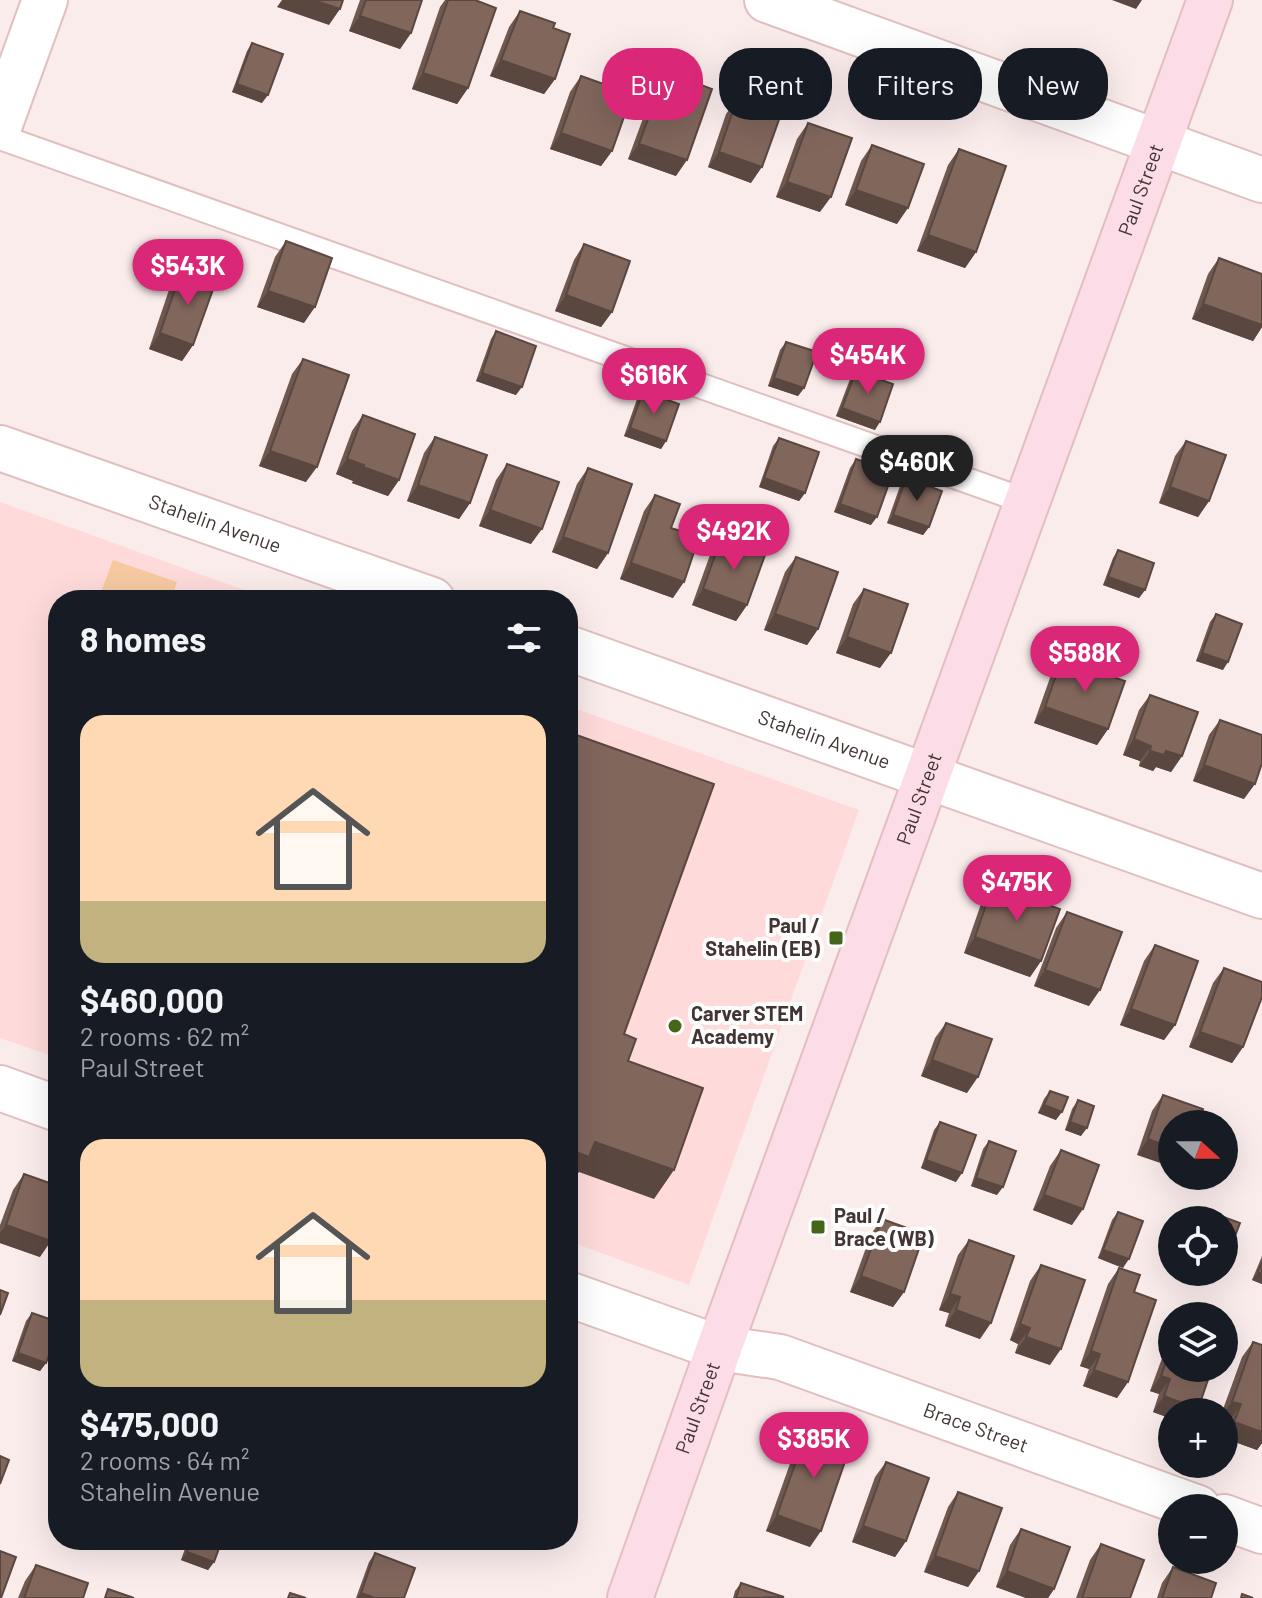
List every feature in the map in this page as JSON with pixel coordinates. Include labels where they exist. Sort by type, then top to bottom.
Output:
[{"type":"street","points":[[0,124],[45,0]]},
{"type":"street","points":[[767,0],[1262,180]]},
{"type":"street","name":"Paul Street","points":[[630,1598],[1210,0]]},
{"type":"street","name":"Stahelin Avenue","points":[[0,448],[404,590]]},
{"type":"street","name":"Stahelin Avenue","points":[[578,652],[1262,896]]},
{"type":"street","points":[[0,1088],[48,1105]]},
{"type":"street","name":"Brace Street","points":[[578,1298],[719,1348],[780,1357],[1159,1494]]},
{"type":"street","points":[[1238,1522],[1262,1531]]},
{"type":"lane","points":[[0,137],[1028,502]]},
{"type":"shaded area","points":[[0,502],[244,590],[48,590],[48,1055],[0,1038]]},
{"type":"shaded area","points":[[113,560],[177,582],[174,590],[102,590]]},
{"type":"shaded area","name":"Carver STEM Academy","points":[[578,710],[859,810],[689,1285],[578,1245]]},
{"type":"building","points":[[313,0],[343,0],[340,9]]},
{"type":"building","points":[[366,0],[422,0],[411,33],[360,16]]},
{"type":"building","points":[[448,0],[475,0],[496,8],[468,88],[423,73]]},
{"type":"building","points":[[520,11],[555,23],[553,28],[570,34],[555,79],[501,60]]},
{"type":"building","points":[[252,43],[283,54],[268,95],[237,84]]},
{"type":"building","points":[[581,76],[602,83],[602,120],[623,120],[612,151],[561,133]]},
{"type":"building","points":[[703,86],[712,89],[703,115]]},
{"type":"building","points":[[648,120],[701,120],[687,160],[639,144]]},
{"type":"building","points":[[730,120],[779,120],[762,167],[719,152]]},
{"type":"building","points":[[808,123],[852,138],[831,197],[787,182]]},
{"type":"building","points":[[872,145],[924,164],[908,208],[856,190]]},
{"type":"building","points":[[959,149],[1006,166],[976,252],[928,235]]},
{"type":"building","points":[[286,241],[332,258],[315,307],[268,291]]},
{"type":"building","points":[[584,244],[630,261],[612,312],[566,295]]},
{"type":"building","points":[[1219,258],[1262,274],[1262,325],[1203,304]]},
{"type":"building","points":[[182,269],[216,281],[193,345],[160,333]]},
{"type":"building","points":[[496,331],[536,346],[522,387],[482,373]]},
{"type":"building","points":[[786,342],[817,352],[804,388],[774,378]]},
{"type":"building","points":[[303,359],[349,375],[317,467],[270,451]]},
{"type":"building","points":[[856,371],[893,384],[880,422],[842,408]]},
{"type":"building","points":[[643,391],[679,404],[666,441],[630,428]]},
{"type":"building","points":[[363,415],[415,434],[399,480],[347,459]]},
{"type":"building","points":[[435,437],[487,455],[470,503],[418,485]]},
{"type":"building","points":[[779,438],[819,452],[805,493],[764,478]]},
{"type":"building","points":[[1186,441],[1226,455],[1209,501],[1170,487]]},
{"type":"building","points":[[856,459],[893,472],[877,517],[840,504]]},
{"type":"building","points":[[507,464],[559,482],[542,529],[490,510]]},
{"type":"building","points":[[588,468],[632,484],[608,553],[563,537]]},
{"type":"building","points":[[906,478],[942,491],[929,527],[893,515]]},
{"type":"building","points":[[655,495],[680,504],[671,528],[699,537],[684,582],[631,563]]},
{"type":"building","points":[[721,539],[765,555],[747,605],[703,589]]},
{"type":"building","points":[[1118,550],[1154,563],[1145,590],[1108,577]]},
{"type":"building","points":[[796,557],[838,572],[818,629],[775,614]]},
{"type":"building","points":[[864,589],[908,604],[891,653],[847,637]]},
{"type":"building","points":[[1216,614],[1242,624],[1228,662],[1202,653]]},
{"type":"building","points":[[1062,659],[1125,681],[1108,729],[1045,707]]},
{"type":"building","points":[[1150,695],[1198,712],[1182,756],[1166,751],[1164,755],[1150,751],[1151,746],[1134,739]]},
{"type":"building","points":[[1220,720],[1262,735],[1262,763],[1255,784],[1204,765]]},
{"type":"building","points":[[578,736],[714,784],[624,1034],[636,1039],[628,1061],[703,1088],[674,1170],[595,1142],[589,1157],[578,1153]]},
{"type":"building","points":[[993,885],[1060,909],[1041,961],[975,937]]},
{"type":"building","points":[[1067,912],[1122,932],[1100,990],[1045,970]]},
{"type":"building","points":[[1155,945],[1198,961],[1175,1025],[1131,1009]]},
{"type":"building","points":[[1224,968],[1262,982],[1262,997],[1243,1047],[1200,1032]]},
{"type":"building","points":[[946,1023],[992,1039],[978,1077],[932,1060]]},
{"type":"building","points":[[1050,1091],[1068,1097],[1062,1112],[1044,1105]]},
{"type":"building","points":[[1163,1095],[1203,1109],[1158,1110],[1158,1143],[1148,1139]]},
{"type":"building","points":[[1078,1100],[1094,1106],[1087,1128],[1070,1122]]},
{"type":"building","points":[[940,1122],[976,1135],[962,1173],[926,1160]]},
{"type":"building","points":[[989,1141],[1016,1151],[1003,1187],[976,1178]]},
{"type":"building","points":[[1061,1150],[1099,1165],[1083,1209],[1044,1195]]},
{"type":"building","points":[[24,1174],[48,1182],[48,1240],[6,1225]]},
{"type":"building","points":[[1118,1212],[1143,1221],[1129,1259],[1103,1250]]},
{"type":"building","points":[[882,1219],[924,1234],[904,1292],[861,1276]]},
{"type":"building","points":[[969,1240],[1014,1256],[991,1323],[956,1310],[960,1297],[950,1294]]},
{"type":"building","points":[[1041,1265],[1085,1280],[1061,1349],[1026,1337],[1030,1328],[1020,1324]]},
{"type":"building","points":[[1119,1268],[1140,1275],[1134,1292],[1156,1300],[1128,1382],[1094,1370],[1100,1354],[1091,1351]]},
{"type":"building","points":[[0,1290],[8,1293],[0,1315]]},
{"type":"building","points":[[32,1313],[48,1319],[46,1363],[18,1353]]},
{"type":"building","points":[[1253,1342],[1262,1345],[1262,1432],[1238,1423],[1241,1404],[1238,1398],[1233,1398]]},
{"type":"building","points":[[1169,1382],[1207,1382],[1202,1398],[1164,1396]]},
{"type":"building","points":[[808,1428],[851,1444],[821,1531],[777,1515]]},
{"type":"building","points":[[0,1456],[9,1460],[0,1484]]},
{"type":"building","points":[[886,1462],[929,1478],[906,1541],[863,1526]]},
{"type":"building","points":[[958,1492],[1002,1508],[979,1571],[935,1556]]},
{"type":"building","points":[[1021,1529],[1070,1547],[1054,1589],[1007,1571]]},
{"type":"building","points":[[1101,1544],[1144,1560],[1130,1598],[1082,1598]]},
{"type":"building","points":[[188,1550],[218,1550],[214,1562]]},
{"type":"building","points":[[0,1551],[16,1557],[1,1598],[0,1598]]},
{"type":"building","points":[[375,1553],[415,1568],[404,1598],[375,1598],[361,1593]]},
{"type":"building","points":[[36,1565],[88,1583],[83,1598],[24,1598]]},
{"type":"building","points":[[1171,1574],[1192,1574],[1216,1583],[1211,1598],[1162,1598]]},
{"type":"building","points":[[741,1583],[784,1597],[736,1598]]},
{"type":"building","points":[[108,1589],[134,1598],[105,1598]]},
{"type":"building","points":[[290,1593],[306,1598],[288,1598]]},
{"type":"place","name":"Paul / Stahelin (EB)","points":[[836,938]]},
{"type":"place","name":"Carver STEM Academy","points":[[675,1026]]},
{"type":"place","name":"Paul / Brace (WB)","points":[[818,1227]]}]
